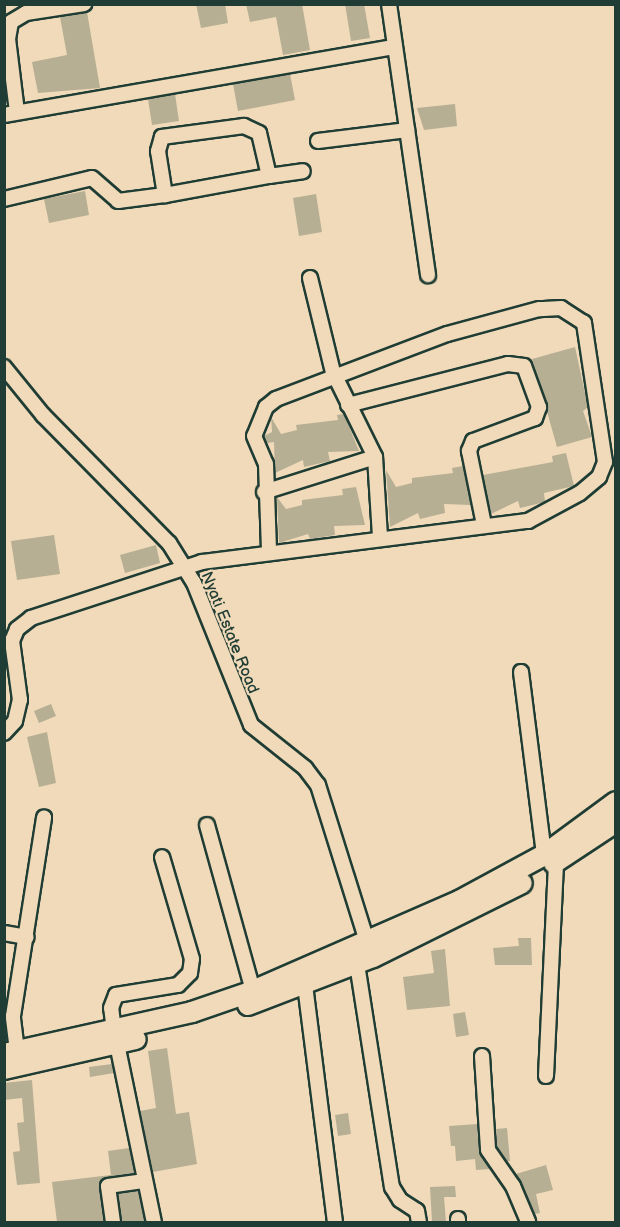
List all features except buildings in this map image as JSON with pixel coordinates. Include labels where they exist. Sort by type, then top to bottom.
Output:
[{"type":"highway","points":[[550,859],[615,802]]},
{"type":"highway","points":[[4,1069],[305,986],[459,902],[550,859],[615,822]]},
{"type":"highway","points":[[11,1052],[116,1037],[366,954]]},
{"type":"street","points":[[84,4],[26,13],[11,22],[8,39],[11,113],[395,47]]},
{"type":"street","points":[[389,4],[428,274]]},
{"type":"street","points":[[165,195],[158,151],[162,137],[170,134],[253,126],[263,143],[269,176]]},
{"type":"street","points":[[318,141],[407,130]]},
{"type":"street","points":[[4,199],[92,178],[100,181],[113,200],[123,201],[303,171]]},
{"type":"street","points":[[310,278],[334,377],[375,457],[380,537]]},
{"type":"street","points":[[4,733],[15,721],[20,700],[8,642],[17,629],[31,618],[219,558],[528,521],[553,511],[599,477],[605,446],[589,336],[579,318],[561,308],[539,309],[447,334],[334,377],[266,407],[254,436],[266,464],[264,492],[269,551]]},
{"type":"street","points":[[348,405],[508,364],[524,366],[539,407],[535,418],[473,441],[470,451],[484,525]]},
{"type":"street","name":"Nyati Estate Road","points":[[4,367],[43,415],[156,528],[185,569],[251,724],[305,768],[318,785],[366,954],[392,1187],[400,1200],[417,1211],[419,1222]]},
{"type":"street","points":[[264,492],[375,457]]},
{"type":"street","points":[[521,672],[550,859],[546,1076]]},
{"type":"street","points":[[11,1052],[13,1016],[44,817]]},
{"type":"street","points":[[207,825],[253,991]]},
{"type":"street","points":[[154,1222],[111,1008],[116,995],[178,986],[190,973],[192,959],[162,857]]},
{"type":"street","points":[[4,933],[27,937]]},
{"type":"street","points":[[305,986],[334,1222]]},
{"type":"street","points":[[482,1056],[488,1150],[513,1186],[528,1222]]},
{"type":"street","points":[[113,1222],[108,1186],[145,1182]]}]
